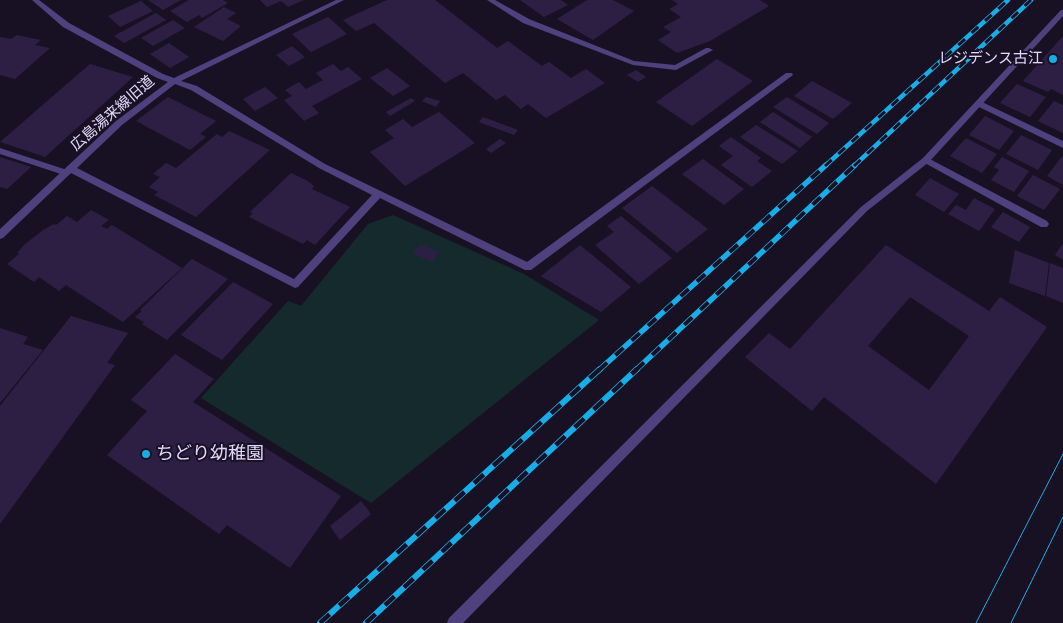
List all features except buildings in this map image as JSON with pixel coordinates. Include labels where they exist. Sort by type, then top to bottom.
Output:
[{"type":"street","points":[[35,0],[66,26],[160,76],[194,88],[322,166],[528,267],[789,75]]},
{"type":"street","name":"広島湯来線旧道","points":[[0,235],[119,123],[174,81],[341,0]]},
{"type":"street","points":[[490,0],[526,20],[633,63],[676,68],[709,50]]},
{"type":"street","points":[[454,623],[864,209],[926,160],[980,104],[1063,12]]},
{"type":"street","points":[[980,104],[1063,145]]},
{"type":"street","points":[[0,151],[69,171],[295,284],[378,194]]},
{"type":"street","points":[[926,160],[1044,224]]},
{"type":"green space","points":[[393,215],[524,274],[599,320],[371,503],[201,398],[288,301],[301,306],[368,224]]},
{"type":"tram line","points":[[976,623],[1063,454]]},
{"type":"tram line","points":[[1011,623],[1063,517]]},
{"type":"railway","points":[[825,166],[1008,0]]},
{"type":"railway","points":[[854,166],[1031,0]]},
{"type":"railway","points":[[599,370],[826,165]]},
{"type":"railway","points":[[636,370],[855,165]]},
{"type":"railway","points":[[320,623],[600,369]]},
{"type":"railway","points":[[366,623],[637,369]]},
{"type":"place","name":"レジデンス古江","points":[[1053,59]]},
{"type":"place","name":"ちどり幼稚園","points":[[146,454]]}]
